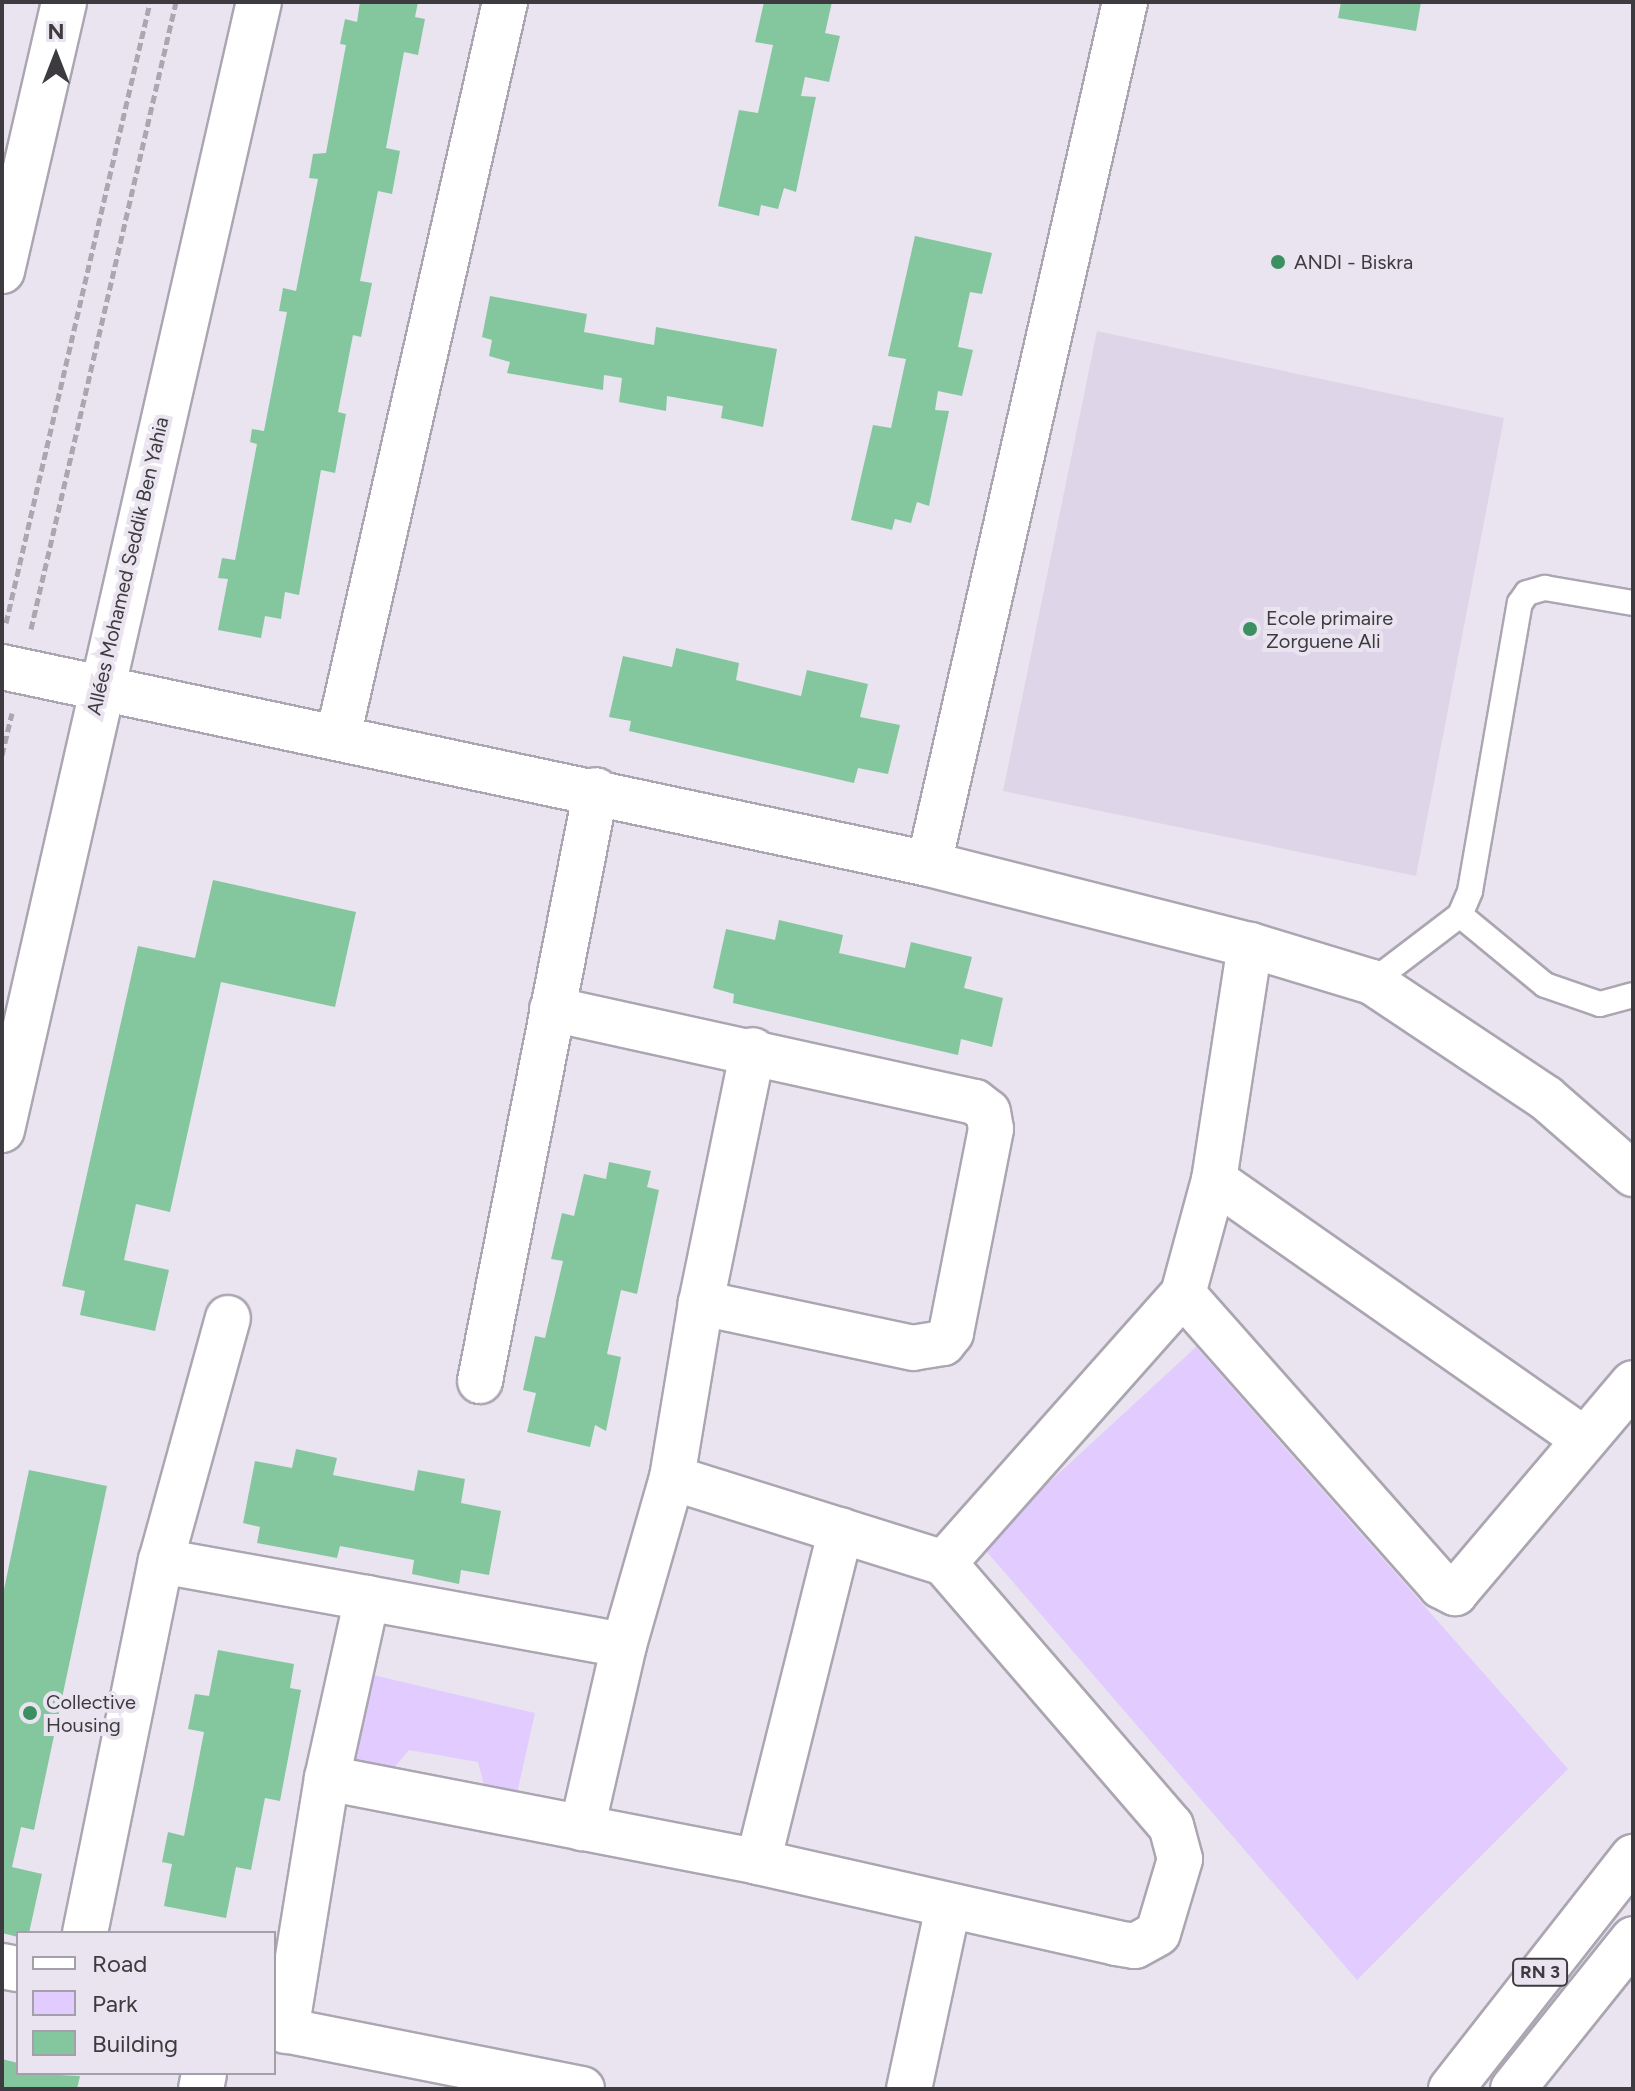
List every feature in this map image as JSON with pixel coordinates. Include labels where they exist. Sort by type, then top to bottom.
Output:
[{"type":"street","points":[[2,271],[64,2]]},
{"type":"street","name":"Allées Mohamed Seddik Ben Yahia","points":[[2,1130],[99,689],[259,2]]},
{"type":"street","points":[[338,737],[505,2]]},
{"type":"street","points":[[929,864],[1125,2]]},
{"type":"street","points":[[8,659],[99,689],[596,790],[929,864],[1250,945],[1372,982],[1546,1098],[1633,1174]]},
{"type":"street","points":[[480,1381],[596,790]]},
{"type":"street","points":[[944,1563],[1183,1294],[1214,1180],[1250,945]]},
{"type":"street","points":[[552,1009],[753,1050],[975,1102],[988,1112],[991,1129],[951,1333],[936,1346],[913,1348],[701,1303]]},
{"type":"street","points":[[582,1828],[624,1645],[672,1478],[701,1303],[753,1050]]},
{"type":"street","points":[[1214,1180],[1584,1439]]},
{"type":"street","points":[[1183,1294],[1445,1590],[1463,1589],[1633,1383]]},
{"type":"street","points":[[85,1931],[161,1561],[228,1318]]},
{"type":"street","points":[[327,1778],[758,1862],[948,1907],[1135,1946],[1158,1933],[1180,1859],[1171,1826],[944,1563],[672,1478]]},
{"type":"street","points":[[758,1862],[841,1530]]},
{"type":"street","points":[[161,1561],[624,1645]]},
{"type":"street","points":[[367,1598],[327,1778],[280,2029],[442,2076],[582,2089]]},
{"type":"street","name":"RN 3","points":[[1451,2089],[1633,1857]]},
{"type":"street","points":[[909,2089],[948,1907]]},
{"type":"street","name":"RN 3","points":[[1513,2089],[1633,1939]]},
{"type":"lane","points":[[1372,982],[1460,915],[1470,891],[1520,603],[1527,593],[1545,588],[1633,603]]},
{"type":"lane","points":[[1460,915],[1545,985],[1600,1004],[1633,995]]},
{"type":"path","points":[[2,755],[8,659],[150,2]]},
{"type":"path","points":[[8,659],[176,2]]},
{"type":"shaded area","name":"Ecole primaire Zorguene Ali","points":[[1097,331],[1504,418],[1416,876],[1003,791]]},
{"type":"green space","points":[[1196,1347],[1568,1769],[1357,1980],[981,1545]]},
{"type":"green space","points":[[373,1675],[535,1713],[517,1793],[484,1785],[478,1762],[409,1750],[389,1774],[352,1766]]},
{"type":"building","points":[[360,2],[418,2],[415,17],[425,19],[418,55],[404,52],[386,148],[400,151],[392,194],[378,191],[360,281],[372,283],[361,337],[353,335],[338,412],[346,414],[335,473],[321,470],[299,595],[285,592],[281,619],[265,616],[261,638],[218,630],[228,579],[218,578],[222,558],[235,560],[257,444],[250,442],[252,429],[264,431],[287,312],[279,311],[283,288],[296,291],[318,179],[309,178],[313,154],[326,153],[346,45],[340,44],[345,19],[357,22]]},
{"type":"building","points":[[764,2],[832,2],[825,33],[840,36],[829,82],[805,77],[801,96],[816,97],[796,192],[784,188],[778,209],[761,205],[759,216],[718,206],[739,110],[758,113],[773,45],[755,42]]},
{"type":"building","points":[[1341,2],[1421,2],[1416,31],[1338,18]]},
{"type":"building","points":[[915,236],[992,253],[982,294],[970,292],[958,347],[973,350],[962,396],[938,391],[935,410],[949,411],[929,506],[917,502],[911,523],[895,519],[892,530],[851,520],[873,425],[891,428],[906,359],[888,356]]},
{"type":"building","points":[[490,296],[587,314],[584,332],[654,345],[656,327],[777,349],[763,427],[721,418],[723,406],[667,396],[666,411],[619,402],[622,378],[604,375],[603,390],[507,373],[510,362],[489,356],[492,340],[482,337]]},
{"type":"building","points":[[676,648],[739,663],[736,680],[801,696],[807,670],[868,684],[860,717],[900,725],[888,774],[858,768],[854,783],[629,731],[631,721],[609,717],[623,656],[672,667]]},
{"type":"building","points":[[213,880],[356,912],[335,1007],[221,982],[170,1212],[136,1204],[124,1260],[169,1270],[155,1331],[80,1315],[85,1291],[62,1286],[138,946],[195,958]]},
{"type":"building","points":[[779,920],[843,935],[839,953],[905,968],[911,942],[972,957],[964,988],[1003,998],[992,1047],[961,1039],[958,1055],[733,1003],[734,994],[713,988],[726,929],[775,940]]},
{"type":"building","points":[[609,1162],[651,1171],[647,1187],[659,1190],[637,1294],[621,1290],[607,1354],[621,1357],[606,1431],[595,1425],[590,1447],[527,1432],[536,1393],[523,1390],[535,1336],[545,1338],[563,1261],[551,1259],[562,1213],[574,1216],[584,1174],[606,1179]]},
{"type":"building","points":[[296,1449],[337,1458],[333,1475],[414,1491],[418,1470],[465,1479],[461,1503],[501,1511],[489,1575],[461,1570],[459,1584],[412,1574],[414,1560],[340,1546],[337,1558],[257,1543],[260,1527],[243,1523],[255,1461],[292,1468]]},
{"type":"building","name":"Collective Housing","points":[[29,1470],[107,1486],[34,1830],[21,1827],[12,1867],[42,1874],[29,1931],[16,1931],[16,1936],[2,1933],[2,1599]]},
{"type":"building","name":"Collective Housing","points":[[218,1650],[294,1664],[290,1688],[301,1690],[280,1801],[265,1798],[251,1870],[236,1867],[226,1918],[164,1906],[172,1864],[162,1862],[168,1832],[184,1836],[204,1732],[188,1729],[195,1694],[209,1696]]},
{"type":"building","points":[[2,2059],[16,2062],[16,2075],[80,2076],[77,2089],[2,2089]]},
{"type":"place","name":"ANDI - Biskra","points":[[1278,262]]},
{"type":"place","name":"Ecole primaire Zorguene Ali","points":[[1250,629]]},
{"type":"place","name":"Collective Housing","points":[[30,1713]]}]
